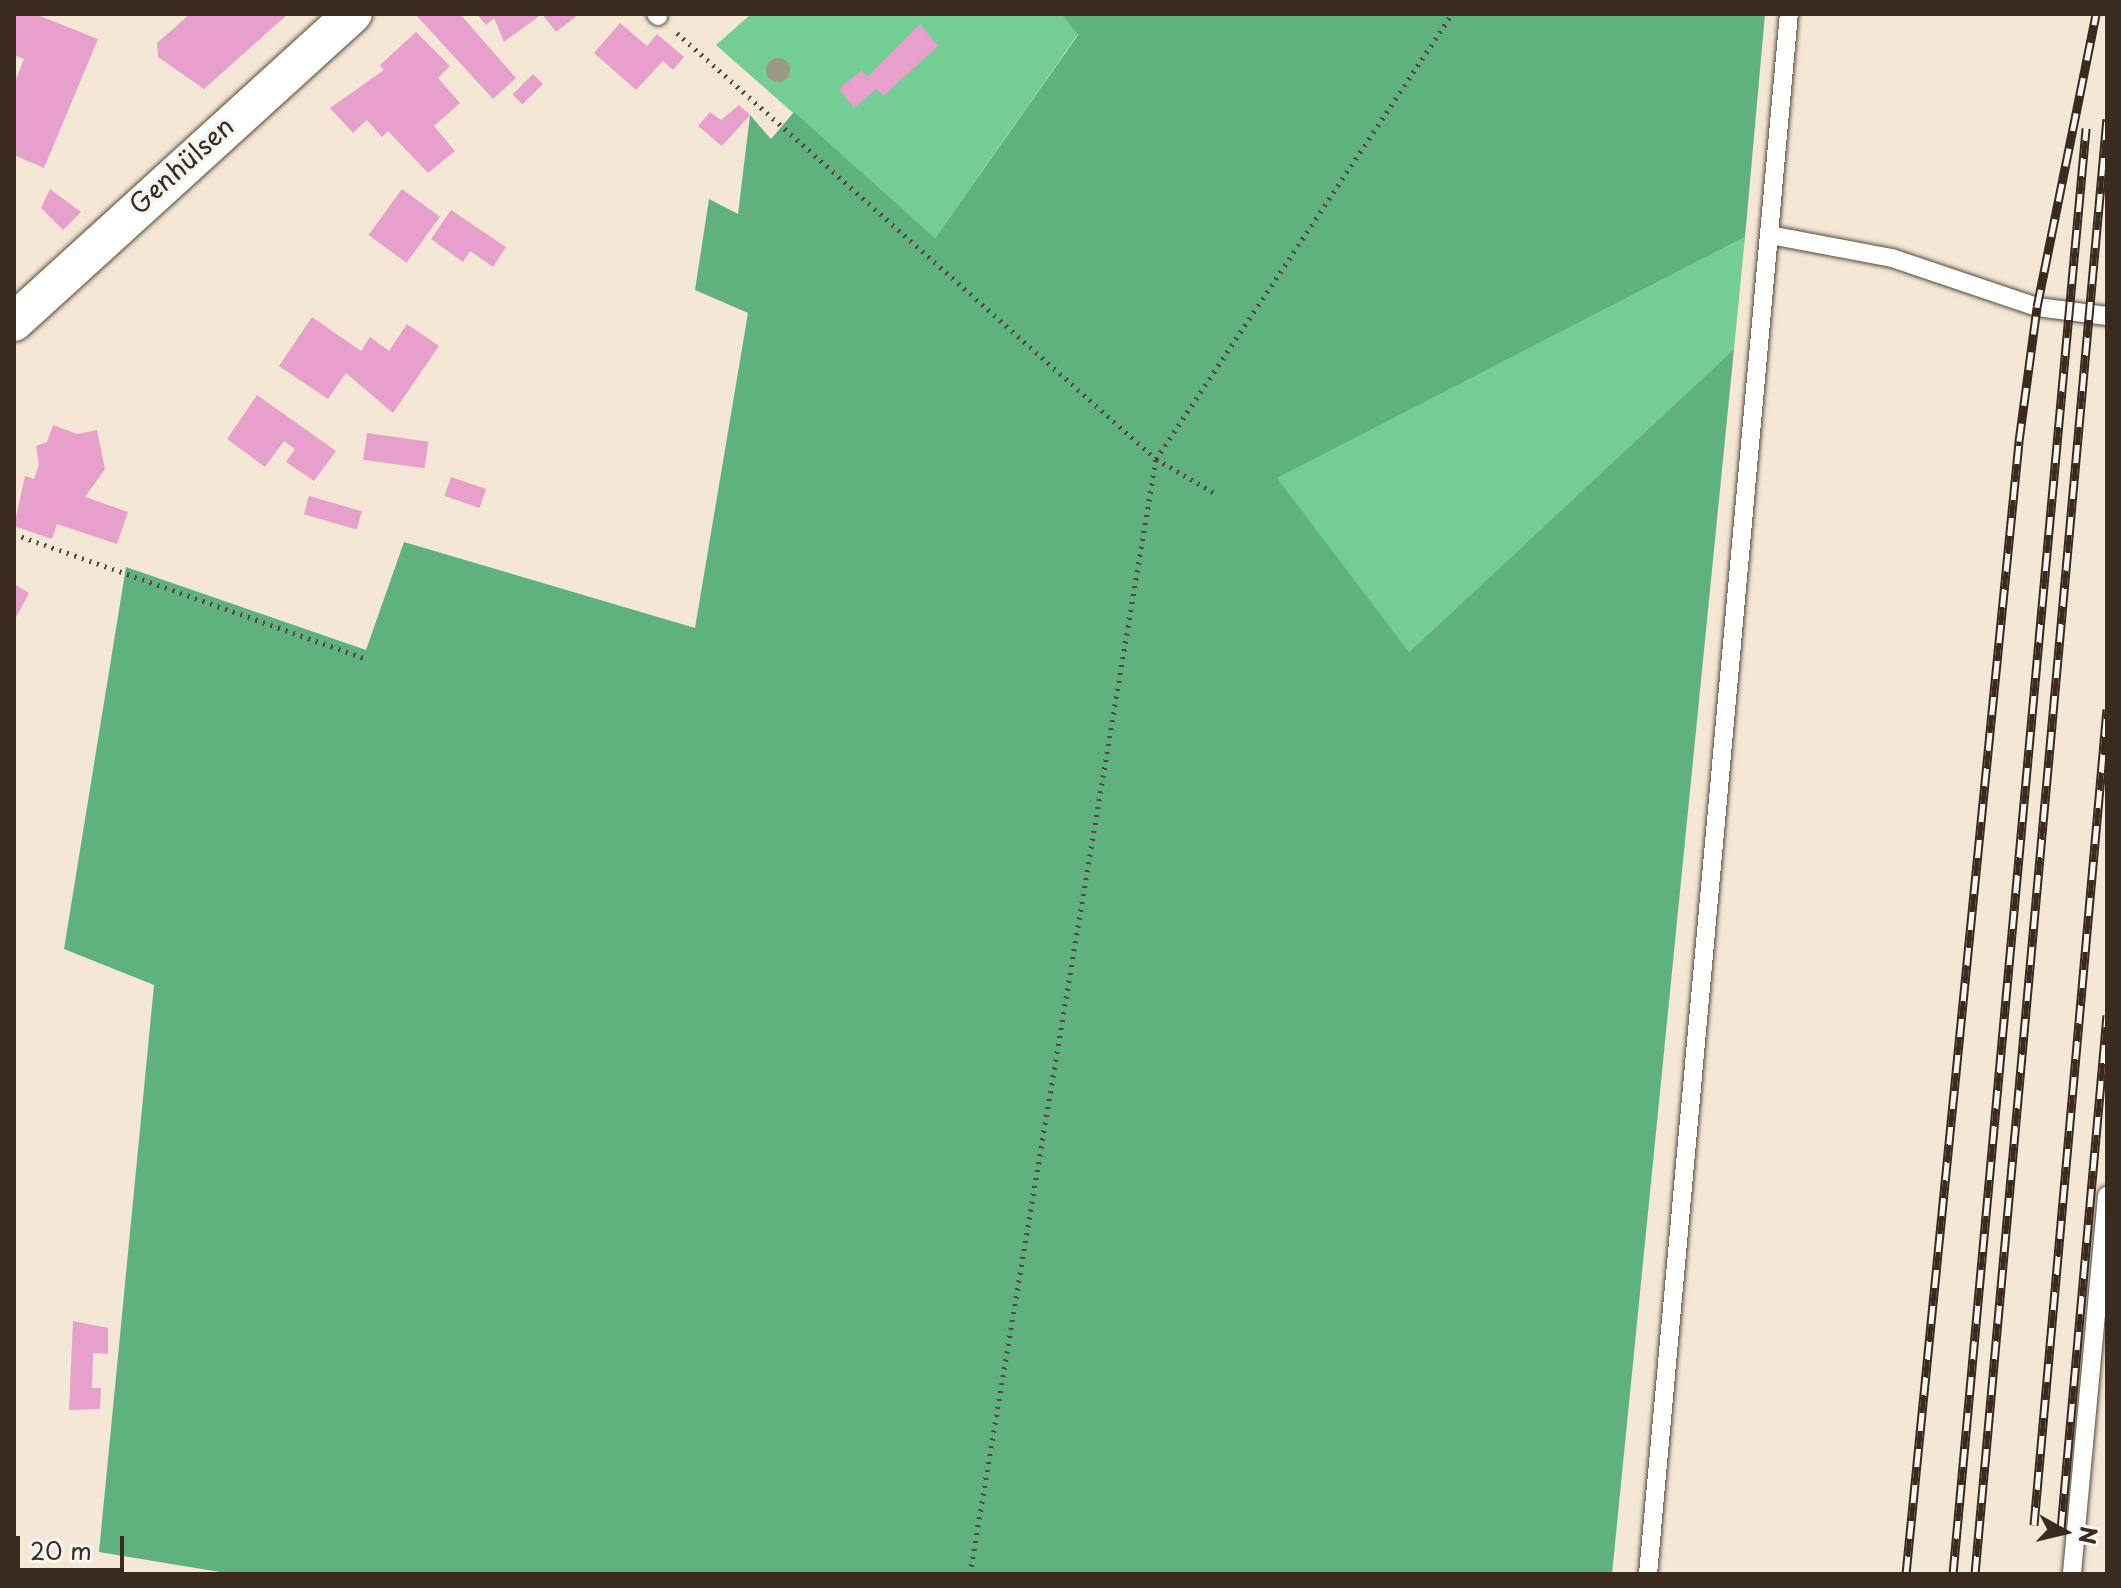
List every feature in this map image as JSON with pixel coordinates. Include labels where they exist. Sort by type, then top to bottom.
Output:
[{"type":"street","name":"Genhülsen","points":[[14,322],[353,14]]},
{"type":"lane","points":[[1648,1574],[1789,14]]},
{"type":"lane","points":[[1770,235],[1892,258],[2037,307],[2107,316]]},
{"type":"lane","points":[[2072,1573],[2107,1196]]},
{"type":"path","points":[[970,1574],[1156,459],[1452,14]]},
{"type":"path","points":[[657,15],[1156,459],[1213,492]]},
{"type":"path","points":[[14,534],[364,658]]},
{"type":"green space","points":[[751,14],[1061,14],[1078,34],[935,238],[716,45]]},
{"type":"green space","points":[[1061,14],[1765,14],[1745,237],[1277,478],[1409,652],[1734,349],[1612,1574],[232,1574],[99,1552],[154,985],[64,949],[126,567],[366,650],[404,542],[695,628],[748,313],[695,290],[709,199],[738,214],[750,115],[771,139],[794,112],[935,238],[1078,35]]},
{"type":"green space","points":[[1745,237],[1734,349],[1409,652],[1276,478]]},
{"type":"building","points":[[14,14],[35,14],[98,39],[44,168],[14,155],[14,84],[24,59],[14,55]]},
{"type":"building","points":[[190,14],[288,14],[204,89],[158,57],[157,43]]},
{"type":"building","points":[[415,14],[460,14],[516,78],[493,99]]},
{"type":"building","points":[[477,14],[542,14],[504,42],[494,18],[486,25]]},
{"type":"building","points":[[542,14],[579,14],[556,32]]},
{"type":"building","points":[[620,23],[647,46],[657,34],[684,57],[673,70],[663,61],[636,90],[594,53]]},
{"type":"building","points":[[920,24],[938,46],[883,96],[877,89],[854,108],[839,89],[862,70],[867,77]]},
{"type":"building","points":[[416,32],[450,66],[438,78],[460,103],[434,126],[455,151],[428,173],[388,131],[382,137],[367,120],[353,133],[330,108],[384,70],[380,65]]},
{"type":"building","points":[[533,74],[543,84],[522,104],[512,95]]},
{"type":"building","points":[[739,105],[750,115],[722,146],[698,126],[710,112],[721,120]]},
{"type":"building","points":[[50,189],[81,212],[63,230],[41,208]]},
{"type":"building","points":[[402,189],[440,217],[407,263],[368,235]]},
{"type":"building","points":[[451,210],[506,247],[493,267],[470,251],[463,262],[431,239]]},
{"type":"building","points":[[312,317],[361,351],[370,337],[389,351],[407,324],[439,346],[393,413],[346,373],[328,399],[279,366]]},
{"type":"building","points":[[257,395],[336,451],[314,481],[286,462],[295,449],[284,441],[265,467],[227,439]]},
{"type":"building","points":[[53,425],[77,434],[97,430],[105,469],[85,497],[128,512],[117,544],[57,524],[52,539],[14,526],[25,476],[34,479],[39,464],[36,446],[47,442]]},
{"type":"building","points":[[367,433],[428,442],[425,468],[363,460]]},
{"type":"building","points":[[451,477],[486,489],[479,508],[444,496]]},
{"type":"building","points":[[309,496],[362,511],[357,529],[304,514]]},
{"type":"building","points":[[14,584],[29,593],[14,621]]},
{"type":"building","points":[[73,1321],[108,1328],[108,1354],[93,1353],[92,1388],[101,1388],[100,1409],[69,1410]]},
{"type":"railway","points":[[1906,1574],[2019,441],[2037,307],[2096,14]]},
{"type":"railway","points":[[1975,1574],[2107,119]]},
{"type":"railway","points":[[1953,1574],[2086,128]]},
{"type":"railway","points":[[2034,1525],[2107,709]]},
{"type":"railway","points":[[2061,1529],[2107,1015]]}]
